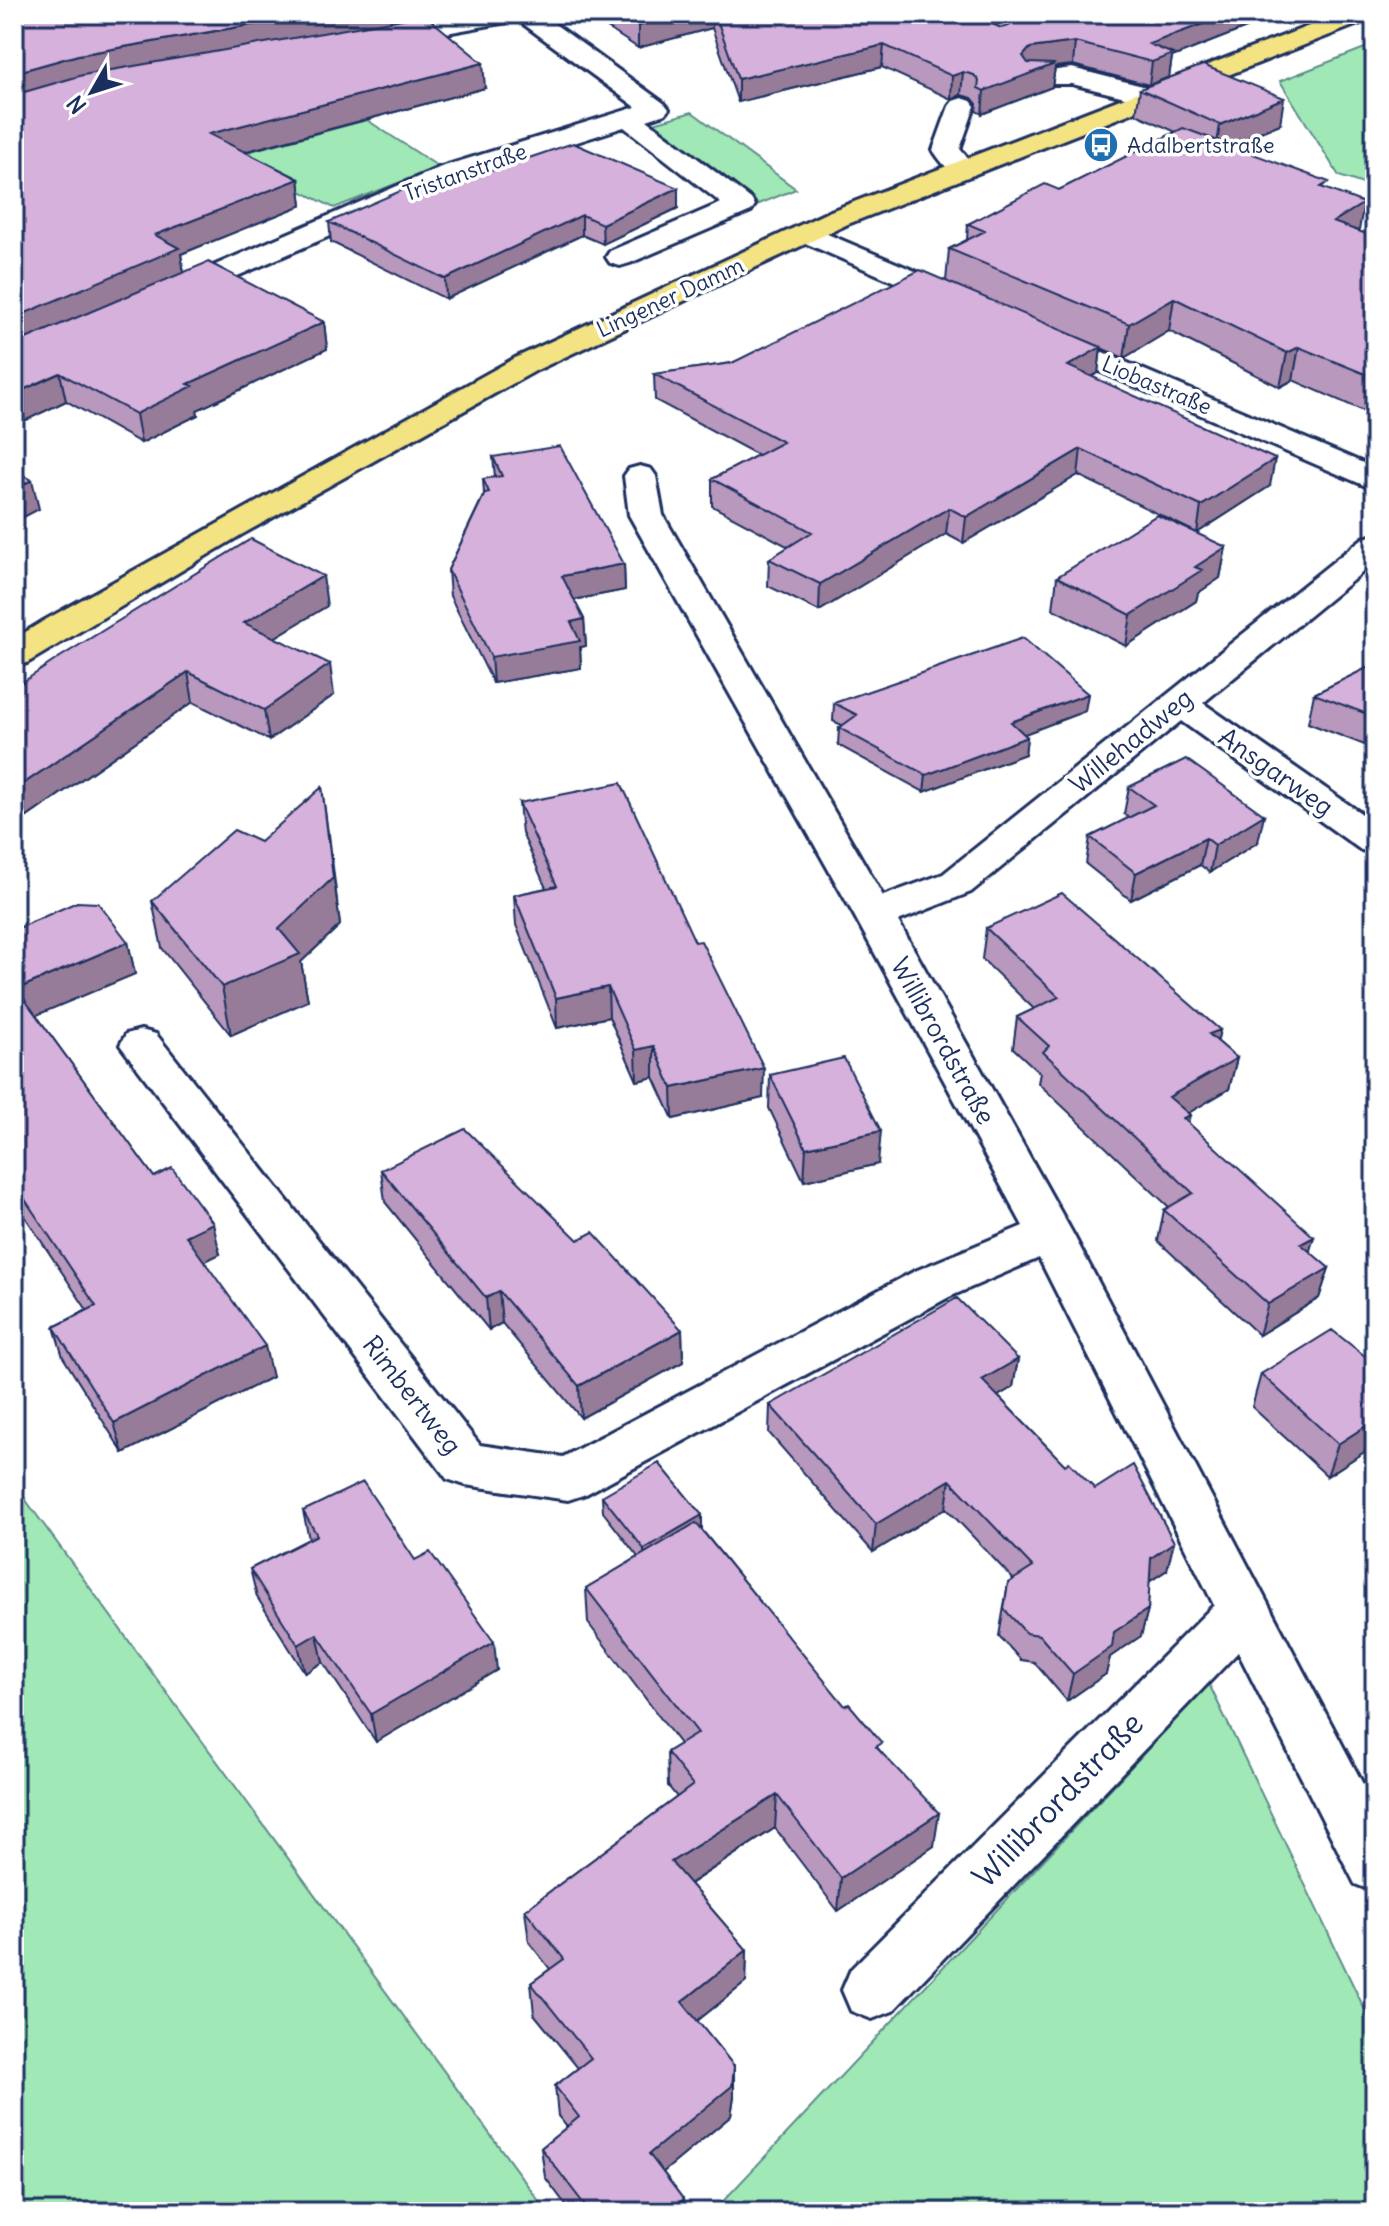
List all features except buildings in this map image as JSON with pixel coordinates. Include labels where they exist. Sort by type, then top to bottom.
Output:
[{"type":"main road","name":"Lingener Damm","points":[[14,655],[229,528],[526,364],[806,233],[1362,14]]},
{"type":"street","points":[[361,42],[515,14]]},
{"type":"street","name":"Tristanstraße","points":[[145,306],[451,173],[656,109],[525,14]]},
{"type":"street","points":[[1037,79],[1072,76],[1153,96]]},
{"type":"street","points":[[962,106],[946,150],[964,169]]},
{"type":"street","points":[[620,257],[741,205],[628,118]]},
{"type":"street","name":"Liobastraße","points":[[806,233],[1375,480]]},
{"type":"street","name":"Willibrordstraße","points":[[640,476],[646,515],[874,915],[1050,1234],[1375,1865]]},
{"type":"street","name":"Willehadweg","points":[[874,915],[957,883],[1375,545]]},
{"type":"street","name":"Ansgarweg","points":[[1178,702],[1375,841]]},
{"type":"street","name":"Rimbertweg","points":[[141,1045],[465,1464],[568,1479],[932,1284],[1050,1234]]},
{"type":"street","name":"Willibrordstraße","points":[[872,1990],[1243,1611]]},
{"type":"green space","points":[[1375,44],[1375,188],[1339,176],[1280,81]]},
{"type":"green space","points":[[692,112],[796,189],[754,206],[647,125]]},
{"type":"green space","points":[[367,120],[439,167],[334,208],[232,156]]},
{"type":"green space","points":[[14,1484],[547,2212],[14,2212]]},
{"type":"green space","points":[[1209,1684],[1375,2031],[1375,2212],[713,2212]]},
{"type":"place","name":"Adalbertstraße","points":[[1101,145]]}]
